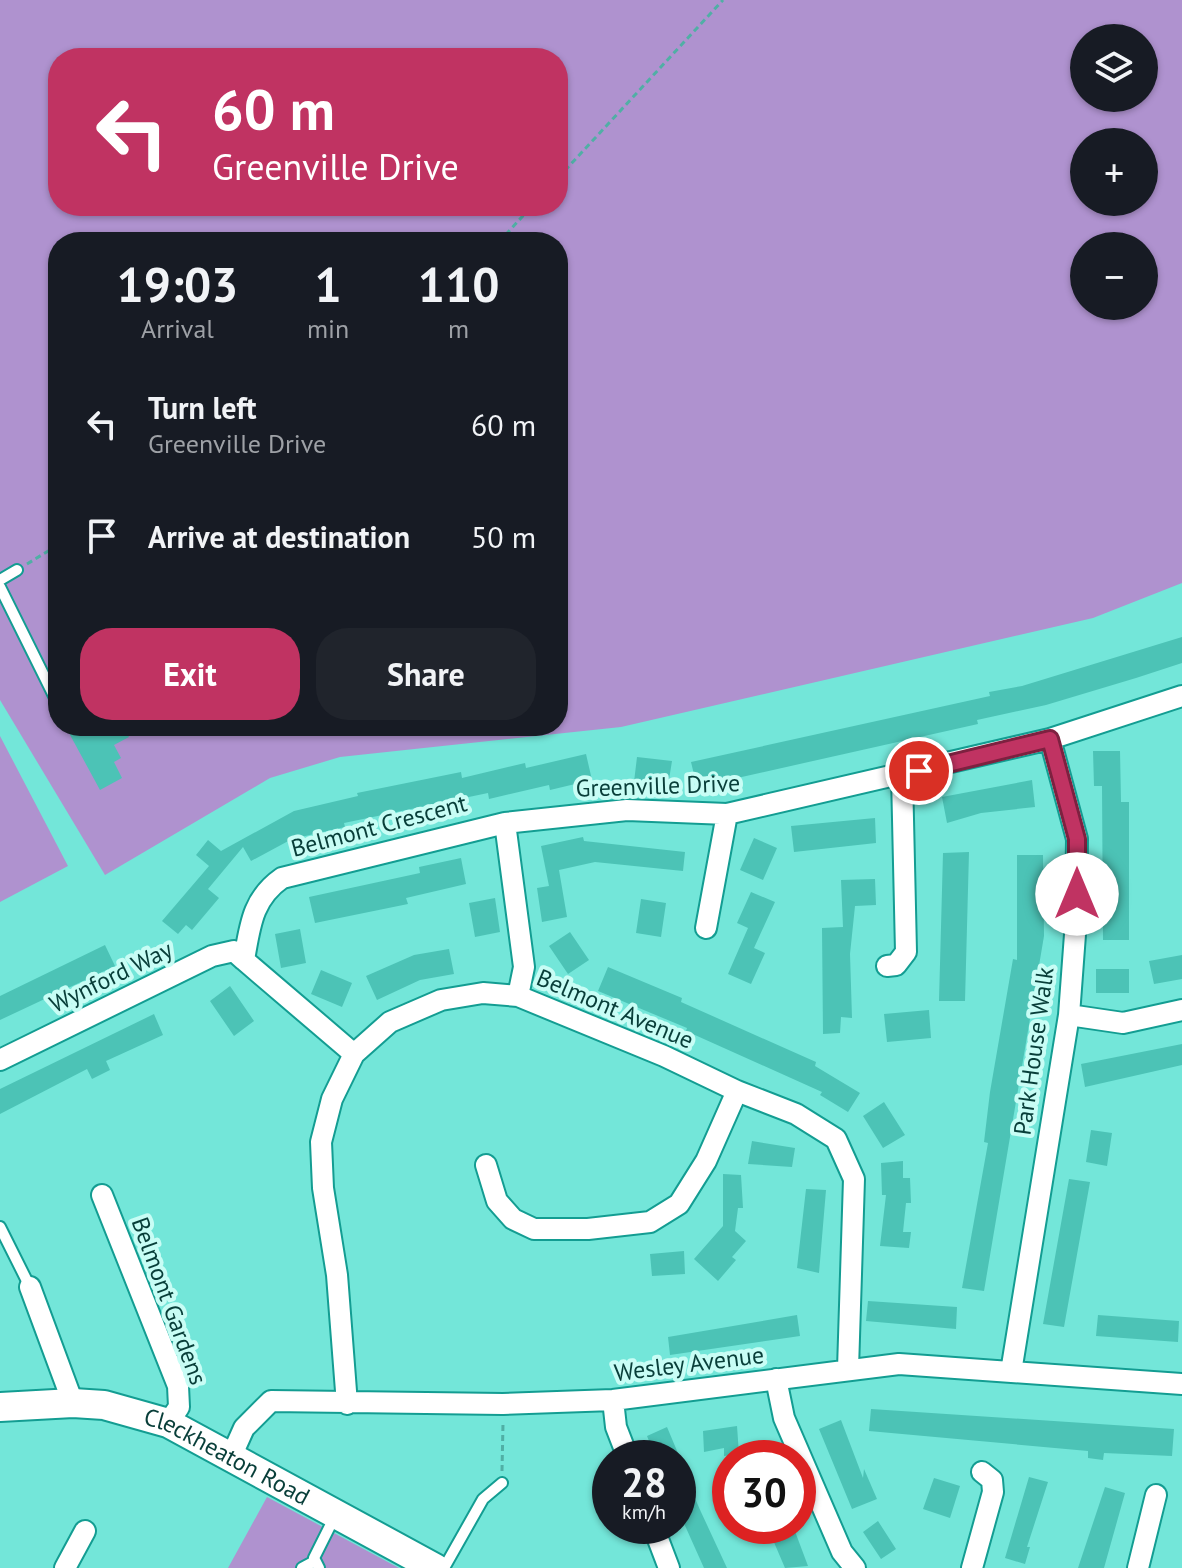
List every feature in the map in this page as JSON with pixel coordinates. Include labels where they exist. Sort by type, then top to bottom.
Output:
[{"type":"street","name":"Greenville Drive","points":[[505,823],[627,810],[727,814],[1050,739],[1182,696]]},
{"type":"street","name":"Park House Walk","points":[[1011,1372],[1069,1015],[1076,921],[1077,839],[1050,739]]},
{"type":"street","points":[[887,966],[896,965],[906,952],[902,775]]},
{"type":"street","points":[[706,928],[727,814]]},
{"type":"street","name":"Belmont Crescent","points":[[244,960],[251,917],[264,891],[282,878],[505,823],[524,967],[518,996]]},
{"type":"street","name":"Wynford Way","points":[[0,1060],[212,956],[234,951],[244,960]]},
{"type":"street","points":[[244,960],[354,1054]]},
{"type":"street","name":"Belmont Avenue","points":[[347,1404],[337,1275],[323,1188],[321,1142],[332,1099],[354,1054],[390,1022],[441,1000],[483,993],[518,996],[664,1056],[827,1130],[850,1166],[854,1179],[848,1369]]},
{"type":"street","points":[[1069,1015],[1123,1023],[1182,1010]]},
{"type":"street","points":[[486,1165],[497,1201],[513,1219],[534,1229],[588,1229],[650,1222],[679,1204],[706,1161],[737,1091]]},
{"type":"street","name":"Belmont Gardens","points":[[102,1195],[178,1386],[179,1407],[168,1423]]},
{"type":"street","points":[[30,1287],[73,1403]]},
{"type":"street","name":"Wesley Avenue","points":[[231,1457],[244,1428],[271,1401],[503,1404],[613,1400],[899,1364],[1182,1384]]},
{"type":"street","points":[[776,1379],[784,1418],[842,1552],[855,1568]]},
{"type":"street","points":[[613,1400],[621,1440]]},
{"type":"street","name":"Cleckheaton Road","points":[[0,1407],[73,1403],[104,1405],[168,1423],[435,1568]]},
{"type":"street","points":[[972,1568],[993,1492],[992,1480],[982,1472]]},
{"type":"street","points":[[1138,1568],[1156,1495]]},
{"type":"street","points":[[65,1568],[85,1531]]},
{"type":"street","points":[[660,1544],[669,1568]]},
{"type":"lane","points":[[0,580],[17,570]]},
{"type":"lane","points":[[0,587],[48,684]]},
{"type":"lane","points":[[0,1227],[30,1287]]},
{"type":"lane","points":[[444,1568],[483,1499],[502,1483]]},
{"type":"lane","points":[[302,1568],[317,1564],[336,1514]]},
{"type":"path","points":[[568,167],[723,0]]},
{"type":"path","points":[[508,232],[523,216]]},
{"type":"path","points":[[17,570],[48,551]]},
{"type":"path","points":[[502,1483],[503,1404]]},
{"type":"shaded area","points":[[0,0],[1182,0],[1182,583],[1093,618],[621,727],[568,733],[568,232],[48,232],[48,736],[537,736],[340,757],[270,778],[105,875],[0,700]]},
{"type":"shaded area","points":[[0,736],[68,866],[0,902]]},
{"type":"shaded area","points":[[267,1497],[399,1568],[228,1568]]},
{"type":"building","points":[[1182,637],[1182,663],[1136,678],[1046,705],[977,720],[978,724],[697,787],[691,762],[990,696],[989,692],[1022,686]]},
{"type":"building","points":[[71,736],[129,737],[114,745],[121,758],[114,762],[122,778],[100,790]]},
{"type":"building","points":[[1093,751],[1120,751],[1121,802],[1129,802],[1129,940],[1103,940],[1102,786],[1094,786]]},
{"type":"building","points":[[586,754],[592,780],[550,790],[549,785],[489,799],[488,793],[344,823],[345,827],[292,839],[251,861],[243,847],[208,889],[219,898],[192,930],[186,925],[178,934],[162,921],[209,866],[196,855],[208,840],[221,851],[294,811],[358,796],[357,793],[461,772],[462,778],[525,763],[526,768]]},
{"type":"building","points":[[637,757],[672,761],[668,786],[634,782]]},
{"type":"building","points":[[1032,780],[1035,807],[981,813],[947,823],[942,797]]},
{"type":"building","points":[[875,818],[876,843],[794,852],[791,826]]},
{"type":"building","points":[[583,837],[584,841],[685,852],[683,871],[595,862],[559,870],[567,917],[542,922],[537,888],[549,886],[541,846]]},
{"type":"building","points":[[754,838],[777,848],[763,880],[740,870]]},
{"type":"building","points":[[969,852],[965,1001],[939,1001],[943,853]]},
{"type":"building","points":[[1017,855],[1043,855],[1044,936],[984,1291],[962,1288],[988,1143],[984,1142],[990,1092],[1013,959],[1017,960]]},
{"type":"building","points":[[461,858],[466,884],[406,898],[408,904],[315,923],[309,897],[420,873],[419,867]]},
{"type":"building","points":[[875,879],[876,905],[855,906],[850,954],[852,1018],[841,1017],[840,1033],[823,1034],[822,928],[843,927],[841,880]]},
{"type":"building","points":[[751,892],[775,902],[754,948],[765,953],[751,984],[728,974],[748,928],[737,923]]},
{"type":"building","points":[[495,898],[500,932],[475,937],[469,903]]},
{"type":"building","points":[[641,899],[666,903],[661,937],[636,933]]},
{"type":"building","points":[[300,929],[306,963],[281,968],[275,934]]},
{"type":"building","points":[[570,932],[589,960],[568,974],[549,946]]},
{"type":"building","points":[[105,945],[115,966],[0,1020],[0,996]]},
{"type":"building","points":[[449,949],[454,974],[420,980],[377,1000],[366,976],[414,955]]},
{"type":"building","points":[[1182,955],[1182,979],[1154,984],[1149,961]]},
{"type":"building","points":[[608,967],[682,998],[681,1002],[816,1062],[815,1066],[860,1093],[848,1112],[820,1095],[822,1092],[686,1031],[687,1028],[598,991]]},
{"type":"building","points":[[1096,969],[1129,969],[1129,993],[1096,993]]},
{"type":"building","points":[[321,970],[352,983],[342,1007],[311,994]]},
{"type":"building","points":[[230,986],[254,1021],[234,1036],[210,1001]]},
{"type":"building","points":[[929,1010],[931,1038],[887,1042],[884,1014]]},
{"type":"building","points":[[154,1014],[163,1035],[106,1061],[110,1070],[92,1079],[87,1069],[0,1114],[0,1089]]},
{"type":"building","points":[[1182,1044],[1182,1065],[1085,1087],[1081,1064]]},
{"type":"building","points":[[884,1102],[905,1135],[883,1148],[863,1116]]},
{"type":"building","points":[[1091,1130],[1112,1133],[1107,1166],[1086,1162]]},
{"type":"building","points":[[752,1141],[795,1148],[792,1167],[748,1164]]},
{"type":"building","points":[[903,1161],[903,1178],[910,1178],[911,1203],[906,1203],[903,1232],[911,1232],[909,1248],[880,1246],[886,1195],[882,1195],[881,1163]]},
{"type":"building","points":[[723,1174],[741,1175],[743,1208],[738,1208],[735,1231],[746,1241],[732,1257],[736,1260],[718,1281],[694,1259],[723,1226]]},
{"type":"building","points":[[1069,1179],[1090,1182],[1064,1327],[1043,1324]]},
{"type":"building","points":[[806,1189],[826,1190],[819,1273],[797,1268]]},
{"type":"building","points":[[684,1251],[685,1274],[652,1276],[650,1254]]},
{"type":"building","points":[[868,1301],[957,1307],[956,1329],[866,1321]]},
{"type":"building","points":[[797,1315],[800,1336],[670,1355],[668,1337]]},
{"type":"building","points":[[1098,1315],[1179,1321],[1178,1342],[1096,1336]]},
{"type":"building","points":[[871,1409],[1174,1429],[1172,1456],[1104,1453],[1103,1460],[1088,1458],[1088,1451],[869,1431]]},
{"type":"building","points":[[841,1420],[863,1478],[864,1469],[877,1499],[852,1509],[819,1429]]},
{"type":"building","points":[[737,1426],[738,1440],[712,1440],[712,1450],[704,1452],[703,1431]]},
{"type":"building","points":[[667,1427],[672,1440],[649,1440],[647,1436]]},
{"type":"building","points":[[1029,1477],[1048,1482],[1027,1547],[1030,1547],[1025,1564],[1005,1558]]},
{"type":"building","points":[[934,1478],[960,1486],[950,1518],[923,1509]]},
{"type":"building","points":[[1105,1487],[1125,1493],[1104,1568],[1078,1568]]},
{"type":"building","points":[[696,1500],[712,1535],[712,1544],[716,1544],[727,1568],[704,1568],[693,1544],[696,1544]]},
{"type":"building","points":[[878,1521],[896,1549],[881,1559],[863,1532]]},
{"type":"building","points":[[775,1544],[800,1544],[808,1566],[785,1568]]},
{"type":"route","points":[[919,771],[1050,739],[1077,839],[1077,894]]}]
